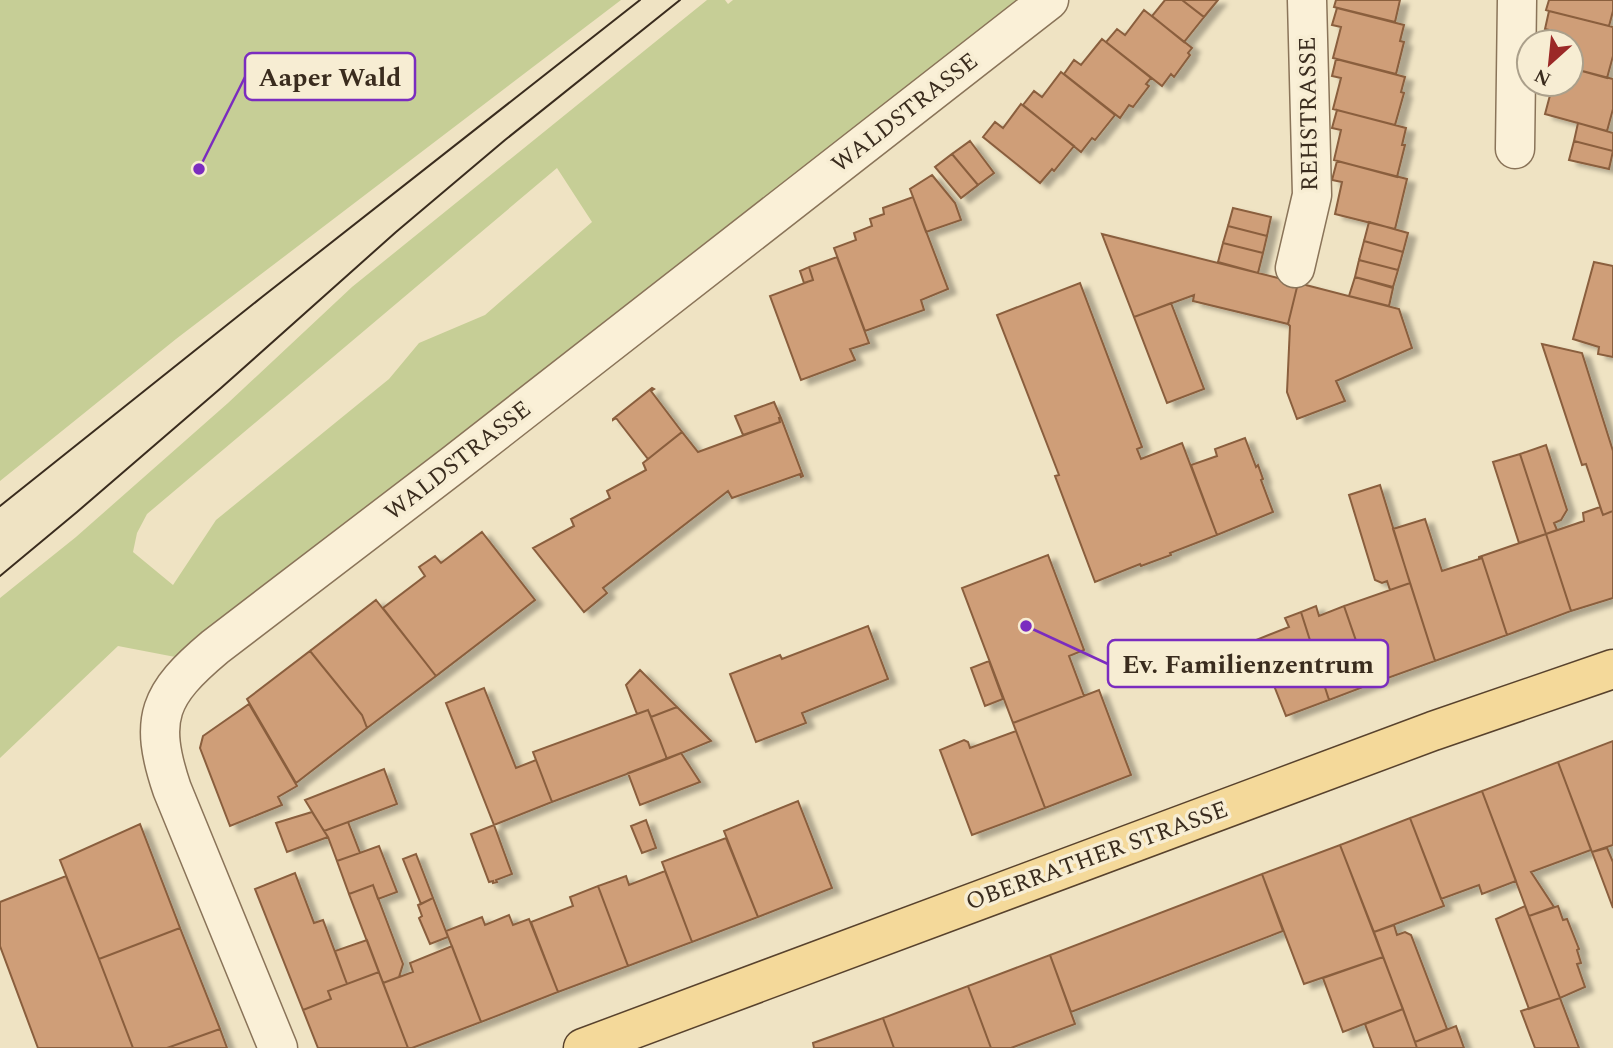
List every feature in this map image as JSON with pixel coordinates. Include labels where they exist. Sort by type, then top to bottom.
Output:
[{"type":"main road","name":"OBERRATHER STRASSE","points":[[584,1048],[1408,740],[1613,669]]},
{"type":"street","name":"WALDSTRASSE","points":[[278,1048],[162,761],[160,719],[174,686],[215,647],[1049,0]]},
{"type":"street","name":"REHSTRASSE","points":[[1296,268],[1312,195],[1307,0]]},
{"type":"street","points":[[1515,149],[1517,0]]},
{"type":"green space","points":[[0,0],[621,0],[176,339],[0,481]]},
{"type":"green space","points":[[707,0],[725,0],[728,4],[733,0],[1034,0],[191,660],[118,646],[0,758],[0,598],[76,537],[228,403],[352,287]],"holes":[[[557,168],[592,222],[485,315],[419,343],[389,379],[216,520],[173,585],[133,552],[137,533],[147,514]]]},
{"type":"building","points":[[1165,0],[1182,0],[1204,17],[1184,42],[1152,16]]},
{"type":"building","points":[[1182,0],[1218,0],[1204,17]]},
{"type":"building","points":[[1336,0],[1400,0],[1395,22],[1334,7]]},
{"type":"building","points":[[1549,0],[1613,0],[1609,26],[1546,10]]},
{"type":"building","points":[[1337,8],[1404,25],[1400,41],[1404,42],[1396,74],[1333,58],[1341,27],[1332,25]]},
{"type":"building","points":[[1144,10],[1192,48],[1174,77],[1171,74],[1162,86],[1106,42],[1117,29],[1125,35]]},
{"type":"building","points":[[1549,11],[1613,27],[1613,56],[1607,78],[1585,72],[1585,28],[1545,28]]},
{"type":"building","points":[[1102,39],[1151,78],[1146,84],[1149,86],[1133,107],[1129,105],[1120,118],[1064,74],[1074,60],[1081,65]]},
{"type":"building","points":[[1336,59],[1405,77],[1401,92],[1404,93],[1395,125],[1333,109],[1341,78],[1332,76]]},
{"type":"building","points":[[1061,72],[1115,115],[1095,140],[1092,138],[1081,152],[1023,105],[1034,91],[1042,97]]},
{"type":"building","points":[[1585,72],[1613,79],[1613,109],[1607,131],[1545,114],[1549,98],[1585,98]]},
{"type":"building","points":[[1021,104],[1074,146],[1054,171],[1052,169],[1040,183],[983,137],[995,122],[1003,128]]},
{"type":"building","points":[[1337,110],[1406,128],[1397,177],[1334,160],[1341,130],[1332,128]]},
{"type":"building","points":[[1578,123],[1613,133],[1613,151],[1574,141]]},
{"type":"building","points":[[970,141],[994,173],[978,185],[952,154]]},
{"type":"building","points":[[1574,141],[1613,151],[1609,169],[1569,160]]},
{"type":"building","points":[[952,154],[978,185],[961,198],[935,167]]},
{"type":"building","points":[[1337,161],[1407,179],[1395,229],[1335,214],[1342,182],[1332,180]]},
{"type":"building","points":[[932,175],[955,203],[961,220],[926,232],[910,189]]},
{"type":"building","points":[[913,197],[948,289],[921,300],[924,310],[865,331],[834,248],[856,240],[854,233],[872,226],[870,219],[884,214],[883,208]]},
{"type":"building","points":[[1233,208],[1271,217],[1267,236],[1228,226]]},
{"type":"building","points":[[1369,222],[1408,233],[1403,252],[1364,241]]},
{"type":"building","points":[[1228,226],[1267,236],[1263,253],[1223,243]]},
{"type":"building","points":[[1102,234],[1298,283],[1288,324],[1193,301],[1194,295],[1134,317]]},
{"type":"building","points":[[1364,241],[1403,252],[1398,270],[1359,260]]},
{"type":"building","points":[[1223,243],[1263,253],[1258,273],[1218,262]]},
{"type":"building","points":[[837,257],[869,343],[850,349],[855,360],[801,380],[770,296],[813,280],[809,267]]},
{"type":"building","points":[[1359,260],[1398,270],[1393,287],[1355,277]]},
{"type":"building","points":[[1594,262],[1613,266],[1613,357],[1598,354],[1599,347],[1573,339]]},
{"type":"building","points":[[809,267],[813,280],[804,283],[800,271]]},
{"type":"building","points":[[1355,277],[1393,288],[1389,306],[1349,296]]},
{"type":"building","points":[[1080,283],[1142,447],[1137,449],[1141,459],[1182,443],[1217,535],[1170,553],[1171,555],[1095,582],[1055,476],[1059,475],[997,315]]},
{"type":"building","points":[[1298,283],[1399,309],[1412,348],[1336,381],[1345,401],[1297,419],[1287,392],[1288,324]]},
{"type":"building","points":[[1171,303],[1204,389],[1167,403],[1134,317]]},
{"type":"building","points":[[1542,344],[1582,353],[1613,451],[1613,511],[1603,515],[1586,464],[1582,465]]},
{"type":"building","points":[[652,388],[654,389],[651,391],[682,432],[648,459],[616,418],[613,419]]},
{"type":"building","points":[[774,402],[781,418],[780,422],[743,435],[735,416]]},
{"type":"building","points":[[779,418],[803,476],[800,474],[732,498],[728,491],[603,588],[607,593],[584,612],[533,548],[574,526],[571,519],[610,498],[607,491],[646,470],[643,463],[682,432],[698,452],[780,422]]},
{"type":"building","points":[[1245,438],[1256,467],[1258,465],[1273,512],[1217,535],[1191,465],[1217,456],[1215,449]]},
{"type":"building","points":[[1546,445],[1567,510],[1561,520],[1554,523],[1557,530],[1546,534],[1520,454]]},
{"type":"building","points":[[1520,454],[1546,534],[1519,543],[1493,462]]},
{"type":"building","points":[[1380,485],[1410,583],[1390,590],[1387,581],[1382,583],[1375,580],[1349,495]]},
{"type":"building","points":[[1600,507],[1603,515],[1613,511],[1613,598],[1571,611],[1546,534],[1584,521],[1583,513]]},
{"type":"building","points":[[1425,519],[1442,571],[1482,558],[1507,635],[1435,661],[1393,529]]},
{"type":"building","points":[[482,532],[535,600],[436,676],[383,608],[425,576],[419,567],[435,556],[441,563]]},
{"type":"building","points":[[1546,534],[1571,611],[1507,635],[1482,558],[1479,557]]},
{"type":"building","points":[[1048,555],[1084,650],[1069,656],[1084,696],[1013,723],[962,588]]},
{"type":"building","points":[[1410,583],[1435,661],[1371,684],[1344,606]]},
{"type":"building","points":[[376,600],[436,676],[367,728],[362,715],[310,651]]},
{"type":"building","points":[[1316,606],[1319,616],[1344,606],[1371,684],[1329,700],[1301,612]]},
{"type":"building","points":[[1301,612],[1329,700],[1286,716],[1256,640],[1289,627],[1285,618]]},
{"type":"building","points":[[868,626],[888,679],[802,713],[806,723],[756,742],[730,674],[780,655],[782,659]]},
{"type":"building","points":[[310,651],[362,715],[367,728],[296,783],[247,699]]},
{"type":"building","points":[[989,661],[1003,699],[985,706],[971,668]]},
{"type":"building","points":[[640,670],[677,707],[651,717],[648,710],[637,714],[626,685]]},
{"type":"building","points":[[484,688],[516,768],[536,760],[552,802],[494,825],[446,703]]},
{"type":"building","points":[[1099,690],[1131,775],[1045,808],[1013,723]]},
{"type":"building","points":[[249,704],[297,786],[278,797],[282,805],[230,826],[200,748],[203,736]]},
{"type":"building","points":[[677,707],[711,741],[667,759],[651,717]]},
{"type":"building","points":[[648,710],[667,759],[552,802],[533,752]]},
{"type":"building","points":[[1016,731],[1045,808],[972,835],[940,750],[964,740],[970,748]]},
{"type":"building","points":[[1613,741],[1613,845],[1592,852],[1558,762]]},
{"type":"building","points":[[681,753],[700,782],[640,805],[628,773]]},
{"type":"building","points":[[1558,762],[1591,850],[1531,872],[1554,907],[1529,916],[1482,791]]},
{"type":"building","points":[[384,769],[397,804],[324,831],[305,800]]},
{"type":"building","points":[[1482,791],[1516,881],[1482,894],[1479,885],[1441,899],[1410,818]]},
{"type":"building","points":[[798,801],[832,888],[758,917],[724,831]]},
{"type":"building","points":[[312,812],[328,837],[287,852],[276,823]]},
{"type":"building","points":[[1410,818],[1444,906],[1374,932],[1340,845]]},
{"type":"building","points":[[646,820],[656,848],[642,853],[631,826]]},
{"type":"building","points":[[348,822],[360,853],[337,861],[324,831]]},
{"type":"building","points":[[140,824],[180,928],[99,959],[60,860]]},
{"type":"building","points":[[494,825],[512,874],[493,883],[489,882],[471,834]]},
{"type":"building","points":[[726,838],[758,917],[692,942],[662,862]]},
{"type":"building","points":[[1340,845],[1383,957],[1304,984],[1262,874]]},
{"type":"building","points":[[379,846],[397,892],[378,899],[373,885],[349,894],[337,861]]},
{"type":"building","points":[[1607,848],[1613,862],[1613,908],[1592,852]]},
{"type":"building","points":[[416,854],[433,898],[421,904],[403,859]]},
{"type":"building","points":[[665,871],[692,942],[628,966],[598,886],[626,876],[629,885]]},
{"type":"building","points":[[295,873],[314,923],[323,920],[347,984],[328,991],[331,999],[303,1010],[255,889]]},
{"type":"building","points":[[1262,874],[1283,931],[1071,1012],[1050,955]]},
{"type":"building","points":[[66,876],[133,1048],[38,1048],[0,946],[0,902]]},
{"type":"building","points":[[373,885],[403,964],[399,977],[383,983],[349,894]]},
{"type":"building","points":[[598,886],[628,966],[558,992],[531,922],[573,906],[570,897]]},
{"type":"building","points":[[433,898],[448,937],[430,944],[419,918],[422,916],[418,905]]},
{"type":"building","points":[[1525,906],[1560,998],[1529,1009],[1496,919]]},
{"type":"building","points":[[1558,906],[1563,920],[1567,919],[1579,949],[1577,950],[1581,963],[1577,964],[1585,987],[1560,998],[1529,916]]},
{"type":"building","points":[[509,915],[513,925],[529,919],[558,992],[481,1022],[446,931],[482,917],[485,925]]},
{"type":"building","points":[[1394,925],[1397,935],[1405,932],[1411,935],[1447,1029],[1415,1042],[1374,932]]},
{"type":"building","points":[[180,928],[220,1029],[167,1048],[133,1048],[99,959]]},
{"type":"building","points":[[367,940],[379,972],[347,984],[335,951]]},
{"type":"building","points":[[452,946],[481,1022],[408,1048],[383,983],[413,972],[410,963]]},
{"type":"building","points":[[1050,955],[1075,1024],[1011,1048],[991,1048],[968,986]]},
{"type":"building","points":[[1383,957],[1403,1009],[1343,1032],[1323,978]]},
{"type":"building","points":[[379,972],[408,1048],[318,1048],[303,1010],[331,999],[328,991]]},
{"type":"building","points":[[968,986],[991,1048],[894,1048],[883,1018]]},
{"type":"building","points":[[1560,998],[1579,1048],[1535,1048],[1521,1011]]},
{"type":"building","points":[[1403,1009],[1417,1048],[1374,1048],[1365,1024]]},
{"type":"building","points":[[883,1018],[894,1048],[814,1048],[813,1043]]},
{"type":"building","points":[[1456,1026],[1464,1048],[1417,1048],[1415,1042]]},
{"type":"building","points":[[220,1029],[227,1048],[167,1048]]},
{"type":"tram line","points":[[0,506],[640,0]]},
{"type":"tram line","points":[[0,576],[221,388],[396,232],[505,140],[680,0]]},
{"type":"place","name":"Aaper Wald","points":[[199,169]]},
{"type":"place","name":"Ev. Familienzentrum","points":[[1026,626]]}]
